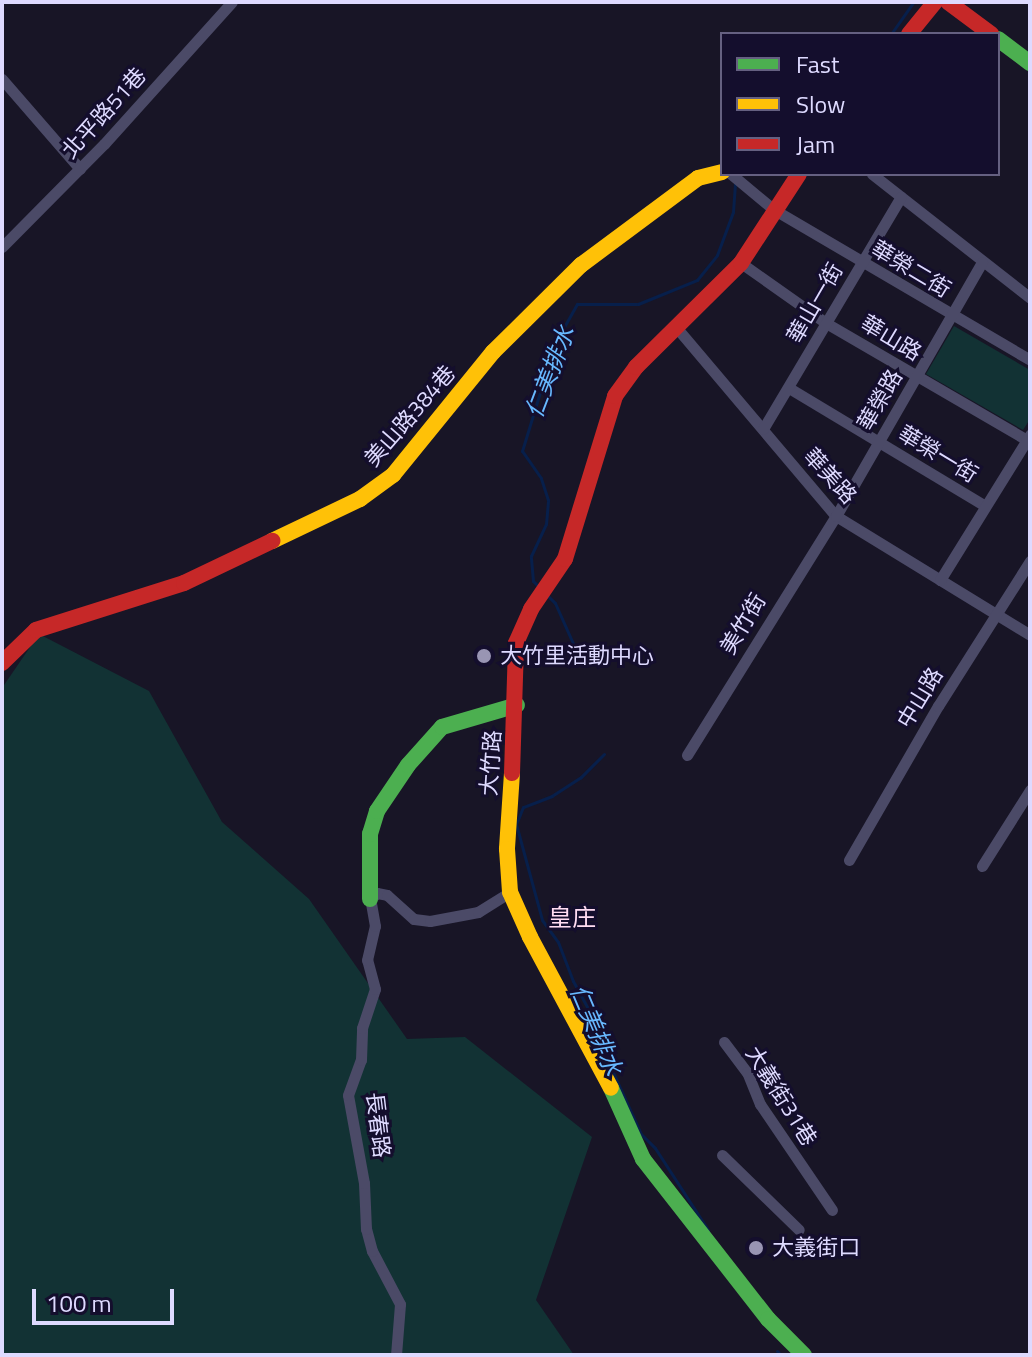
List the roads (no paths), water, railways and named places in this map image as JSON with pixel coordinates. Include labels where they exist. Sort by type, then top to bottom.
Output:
[{"type":"street","name":"北平路51巷","points":[[2,247],[80,169],[232,2]]},
{"type":"street","points":[[911,32],[935,2]]},
{"type":"street","points":[[948,2],[988,32]]},
{"type":"street","points":[[1000,40],[1030,63]]},
{"type":"street","points":[[2,79],[80,169]]},
{"type":"street","name":"美山路384巷","points":[[2,663],[36,630],[184,583],[360,499],[393,475],[493,352],[581,265],[698,178],[720,172]]},
{"type":"street","name":"華榮二街","points":[[735,176],[747,183],[773,209],[1030,360]]},
{"type":"street","name":"大竹路","points":[[798,176],[773,209],[741,263],[624,380],[615,396],[565,559],[543,591],[516,643],[517,705],[507,849],[510,892],[530,937],[605,1075],[643,1159],[768,1319],[804,1355]]},
{"type":"street","points":[[875,176],[1030,298]]},
{"type":"street","name":"華山一街","points":[[763,429],[901,197]]},
{"type":"street","name":"華榮路","points":[[836,516],[982,262]]},
{"type":"street","name":"華山路","points":[[741,263],[826,323],[1028,437]]},
{"type":"street","name":"華美路","points":[[676,327],[836,516],[1030,635]]},
{"type":"street","name":"華榮一街","points":[[789,388],[984,505]]},
{"type":"street","points":[[940,580],[1028,437]]},
{"type":"street","name":"美竹街","points":[[687,755],[836,516]]},
{"type":"street","name":"中山路","points":[[849,860],[1030,561]]},
{"type":"street","name":"長春路","points":[[396,1355],[400,1304],[372,1251],[366,1229],[364,1183],[348,1095],[361,1060],[362,1028],[375,989],[367,960],[375,926],[370,899],[370,834],[377,811],[408,765],[442,727],[517,705]]},
{"type":"street","points":[[982,866],[1030,790]]},
{"type":"street","points":[[370,899],[377,893],[387,895],[414,919],[430,921],[478,912],[510,892]]},
{"type":"street","name":"大義街31巷","points":[[724,1042],[747,1072],[766,1114],[832,1210]]},
{"type":"street","points":[[722,1155],[799,1230]]},
{"type":"waterway","name":"仁美排水","points":[[892,32],[913,2]]},
{"type":"waterway","name":"仁美排水","points":[[540,588],[533,581],[531,556],[546,524],[548,500],[541,478],[522,451],[555,343],[577,304],[638,304],[697,280],[717,255],[733,212],[735,183]]},
{"type":"waterway","name":"仁美排水","points":[[548,596],[555,603],[579,657]]},
{"type":"waterway","name":"仁美排水","points":[[604,754],[581,777],[552,796],[523,807],[516,824],[542,920],[558,942],[573,981],[605,1040],[612,1070],[641,1134],[655,1148],[708,1230]]},
{"type":"waterway","name":"仁美排水","points":[[777,1351],[781,1355]]},
{"type":"place","name":"大竹里活動中心","points":[[484,656]]},
{"type":"place","name":"大義街口","points":[[756,1248]]},
{"type":"district","name":"皇庄","points":[[572,918]]}]
